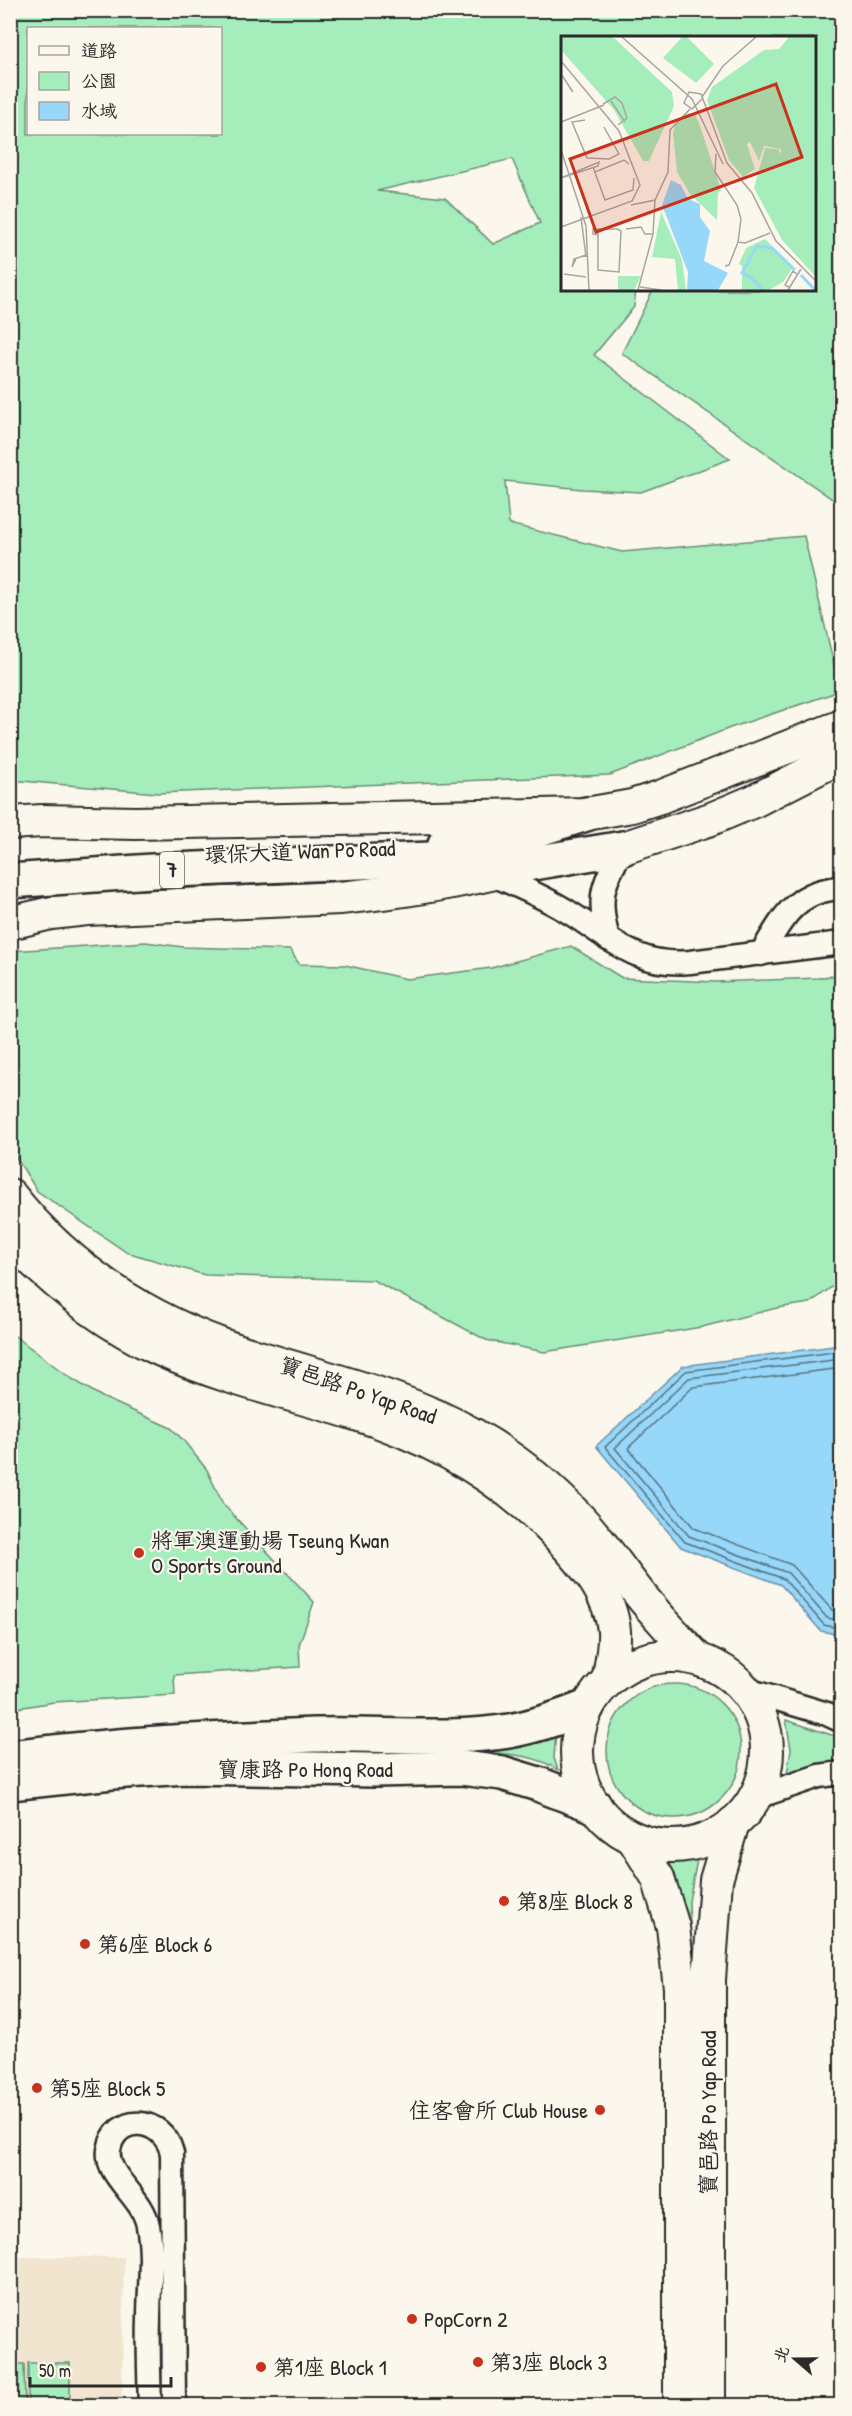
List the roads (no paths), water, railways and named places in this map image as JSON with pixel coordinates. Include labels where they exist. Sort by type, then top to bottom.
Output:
[{"type":"main road","name":"環保大道 Wan Po Road","points":[[10,881],[333,856],[526,833],[586,814],[632,806],[660,797],[842,726]]},
{"type":"main road","name":"環保大道 Wan Po Road","points":[[10,923],[51,913],[87,909],[340,898],[380,894],[491,874],[527,864],[623,848],[711,819],[754,801],[842,756]]},
{"type":"main road","points":[[10,810],[42,821]]},
{"type":"main road","name":"環保大道 Wan Po Road","points":[[10,823],[42,821],[135,823],[586,814]]},
{"type":"main road","name":"環保大道 Wan Po Road","points":[[10,869],[132,856],[333,856],[527,864]]},
{"type":"main road","name":"寶邑路 Po Yap Road","points":[[10,1195],[49,1239],[75,1263],[107,1287],[153,1316],[224,1346],[408,1404],[447,1420],[498,1449],[542,1483],[574,1513],[613,1558],[664,1624],[696,1658]]},
{"type":"main road","name":"寶邑路 Po Yap Road","points":[[10,1238],[57,1284],[89,1309],[125,1332],[159,1349],[218,1373],[354,1413],[409,1433],[459,1458],[506,1489],[573,1551],[603,1596],[614,1630],[608,1681]]},
{"type":"main road","name":"寶邑路 Po Yap Road","points":[[673,1655],[696,1658],[715,1665],[731,1675],[744,1689],[760,1713],[766,1740],[765,1770],[754,1798],[733,1823],[705,1840],[687,1845],[659,1845],[633,1838],[612,1824],[595,1806],[583,1783],[577,1758],[579,1732],[587,1707],[608,1681],[627,1667],[649,1658],[673,1655]]},
{"type":"main road","name":"寶康路 Po Hong Road","points":[[10,1758],[110,1747],[315,1735],[462,1735],[508,1731],[543,1724],[587,1707]]},
{"type":"main road","name":"寶康路 Po Hong Road","points":[[10,1783],[185,1767],[375,1770],[461,1768],[502,1773],[595,1806]]},
{"type":"main road","name":"寶邑路 Po Yap Road","points":[[709,2406],[709,1980],[716,1880],[733,1823]]},
{"type":"main road","name":"寶邑路 Po Yap Road","points":[[633,1838],[658,1878],[673,1927],[680,1988],[680,2406]]},
{"type":"street","points":[[608,939],[600,902],[608,878],[623,848]]},
{"type":"street","points":[[491,874],[552,902],[634,955],[661,962],[690,962],[842,943]]},
{"type":"street","points":[[761,954],[788,911],[801,899],[820,889],[842,888]]},
{"type":"street","points":[[744,1689],[827,1714],[842,1721]]},
{"type":"street","points":[[754,1798],[819,1776],[842,1773]]},
{"type":"street","points":[[150,2406],[151,2260],[148,2225],[142,2208],[116,2177],[109,2160],[109,2150],[113,2140],[128,2126],[137,2124],[156,2128],[164,2134],[170,2143],[172,2153],[174,2406]]},
{"type":"water","points":[[842,1345],[841,1635],[821,1631],[781,1585],[681,1547],[596,1446],[683,1366]]},
{"type":"place","name":"將軍澳運動場 Tseung Kwan O Sports Ground","points":[[139,1553]]},
{"type":"place","name":"第8座 Block 8","points":[[504,1901]]},
{"type":"place","name":"第6座 Block 6","points":[[85,1944]]},
{"type":"place","name":"第5座 Block 5","points":[[37,2088]]},
{"type":"place","name":"住客會所 Club House","points":[[600,2110]]},
{"type":"place","name":"PopCorn 2","points":[[412,2319]]},
{"type":"place","name":"第3座 Block 3","points":[[478,2362]]},
{"type":"place","name":"第1座 Block 1","points":[[261,2367]]}]
